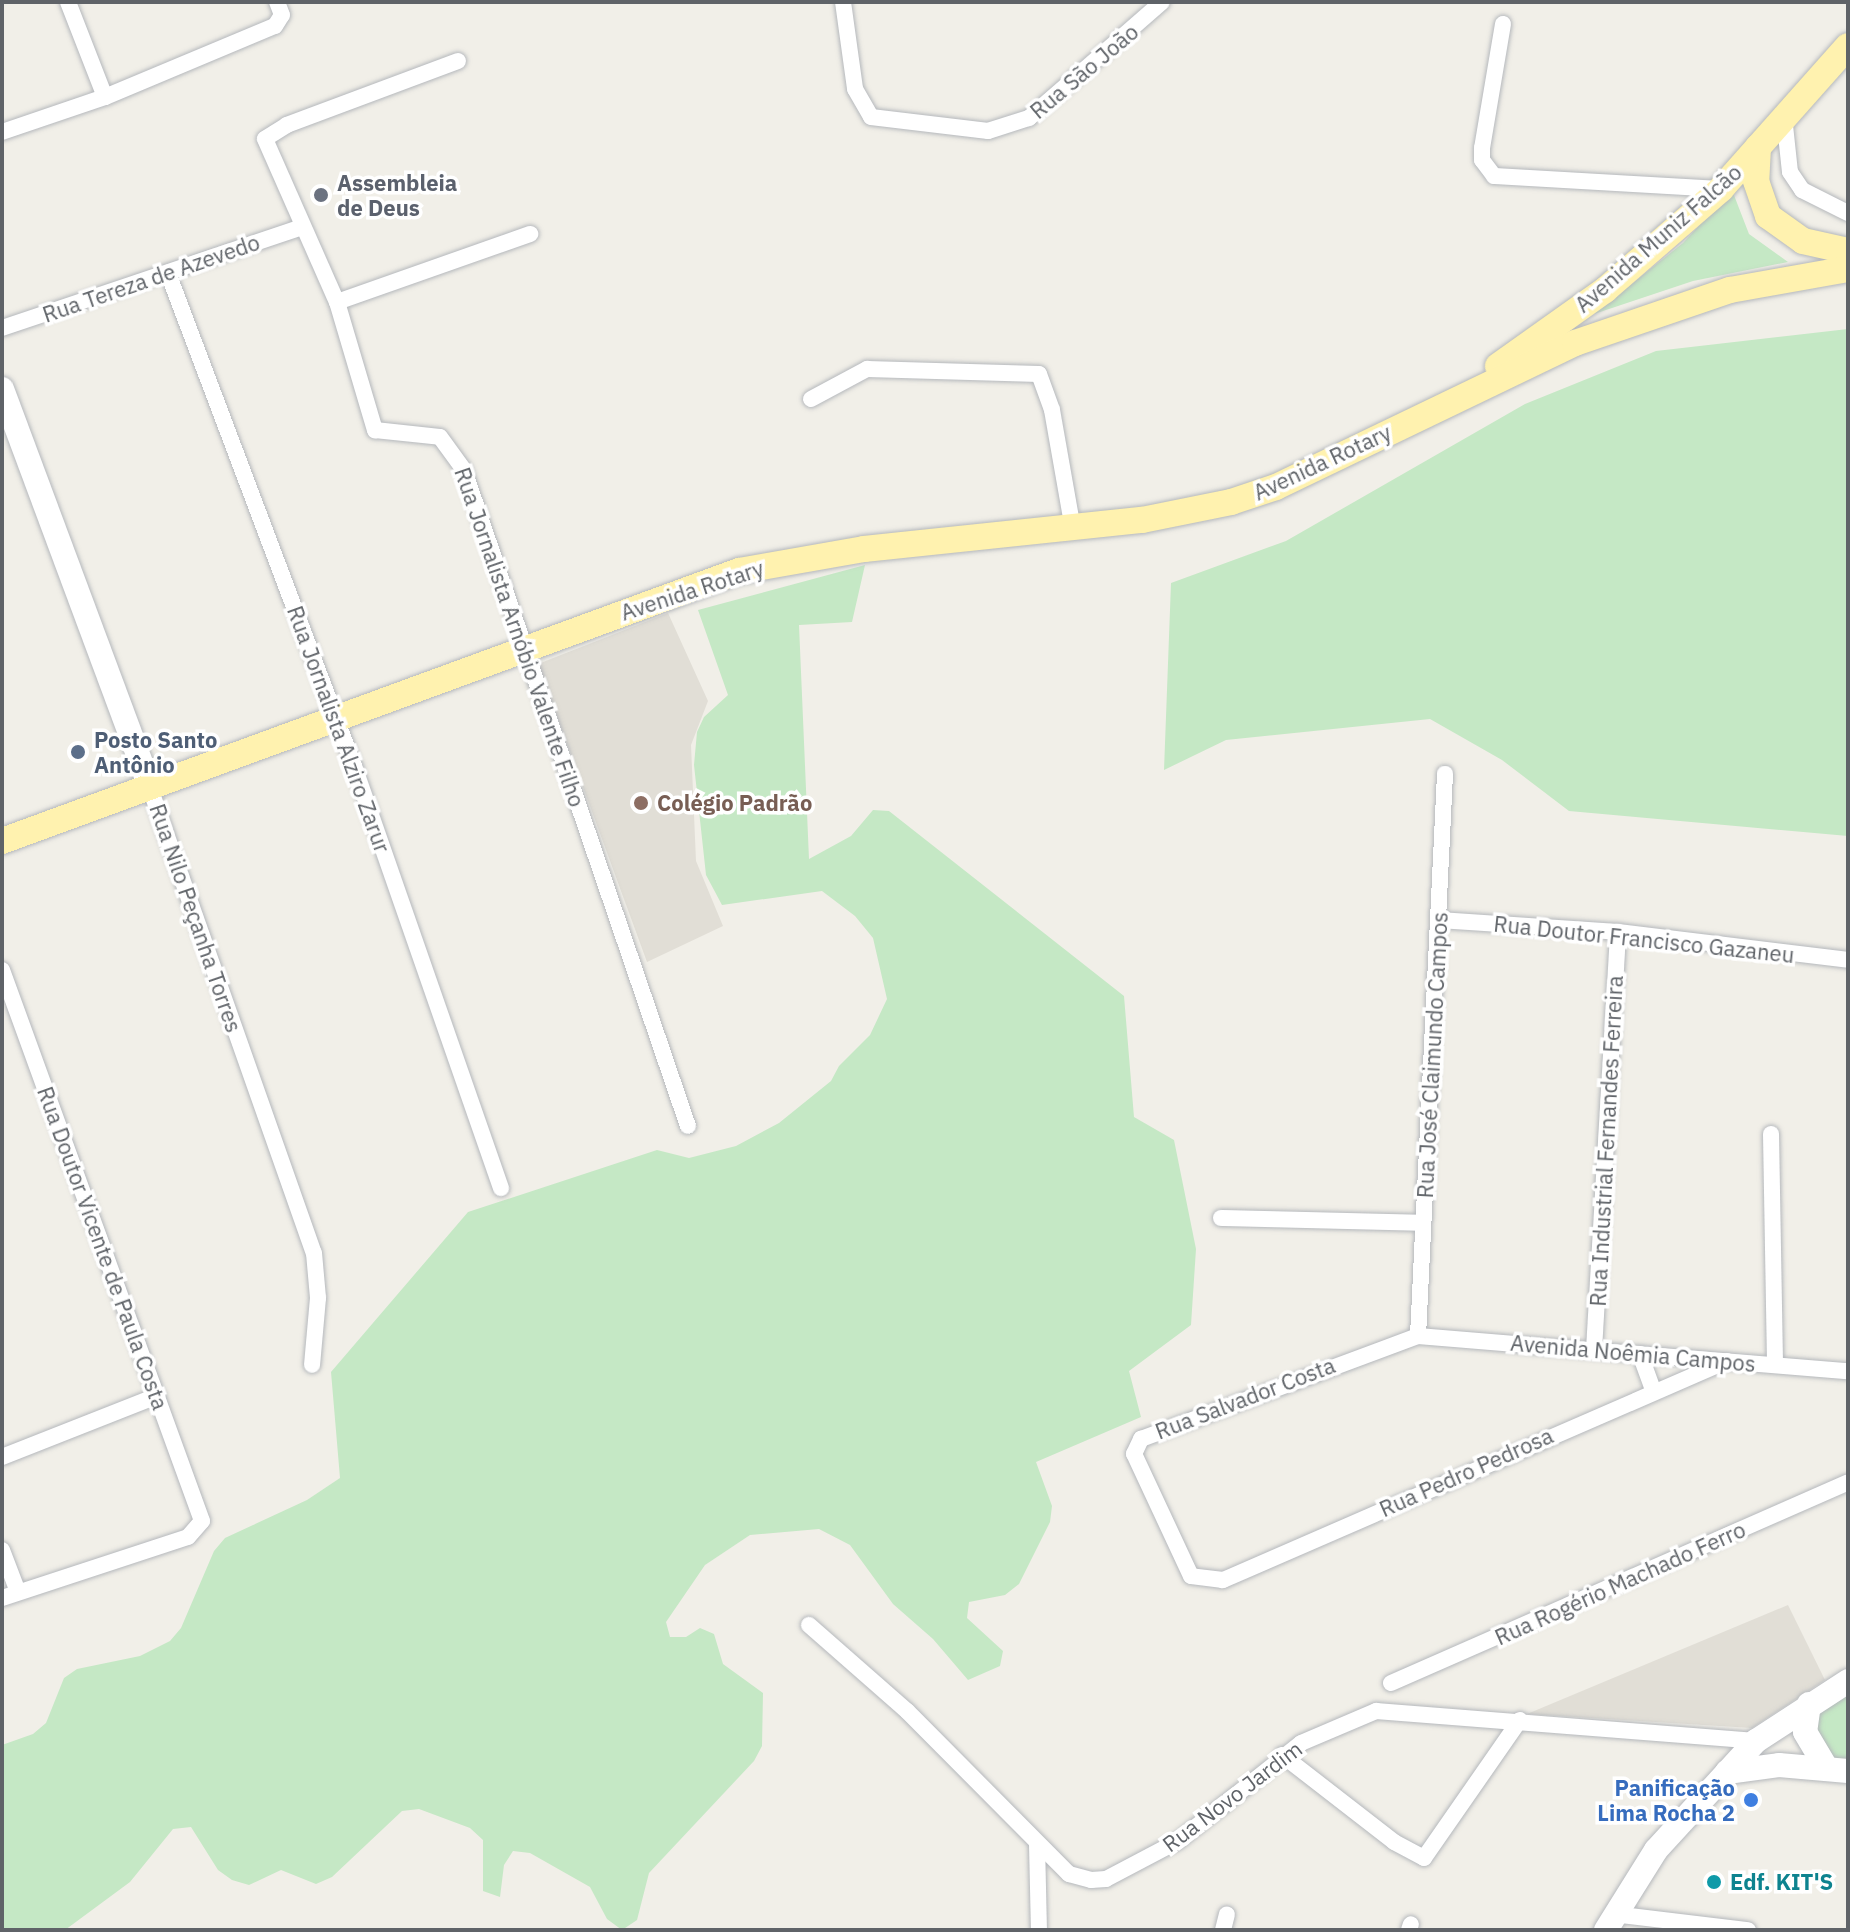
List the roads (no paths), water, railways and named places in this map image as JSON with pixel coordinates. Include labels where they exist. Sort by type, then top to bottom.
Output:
[{"type":"main road","name":"Avenida Muniz Falcão","points":[[1444,404],[1605,290],[1721,189],[1848,46]]},
{"type":"main road","points":[[1758,147],[1756,181],[1768,216],[1803,241],[1848,251]]},
{"type":"main road","points":[[1444,404],[1575,343],[1656,313],[1730,290],[1848,269]]},
{"type":"main road","name":"Avenida Rotary","points":[[2,841],[337,722],[522,647],[739,571],[784,561],[1164,516],[1261,492],[1444,404]]},
{"type":"street","points":[[68,2],[105,97]]},
{"type":"street","points":[[2,132],[105,97],[280,23],[277,2]]},
{"type":"street","name":"Rua São João","points":[[843,2],[848,55],[861,108],[880,119],[974,130],[1018,125],[1162,2]]},
{"type":"street","points":[[1503,24],[1482,148],[1482,160],[1494,176],[1721,189]]},
{"type":"street","name":"Rua Jornalista Arnóbio Valente Filho","points":[[458,61],[287,125],[265,139],[300,228],[337,302],[375,430],[401,437],[440,437],[457,455],[688,1126]]},
{"type":"street","points":[[1784,116],[1790,172],[1802,190],[1848,213]]},
{"type":"street","name":"Rua Tereza de Azevedo","points":[[2,328],[300,228]]},
{"type":"street","points":[[337,302],[530,234]]},
{"type":"street","name":"Rua Jornalista Alziro Zarur","points":[[168,273],[337,722],[501,1188]]},
{"type":"street","points":[[811,399],[867,369],[1039,374],[1052,410],[1073,529]]},
{"type":"street","name":"Rua Nilo Peçanha Torres","points":[[2,389],[150,788],[314,1253],[318,1298],[312,1365]]},
{"type":"street","name":"Rua José Claimundo Campos","points":[[1418,1336],[1445,774]]},
{"type":"street","name":"Rua Doutor Francisco Gazaneu","points":[[1439,920],[1618,932],[1848,960]]},
{"type":"street","name":"Rua Industrial Fernandes Ferreira","points":[[1594,1350],[1618,932]]},
{"type":"street","name":"Rua Doutor Vicente de Paula Costa","points":[[2,970],[202,1516],[200,1526],[188,1537],[10,1595]]},
{"type":"street","points":[[1771,1134],[1775,1365]]},
{"type":"street","points":[[1221,1218],[1422,1223]]},
{"type":"street","name":"Avenida Noêmia Campos","points":[[1418,1336],[1848,1371]]},
{"type":"street","name":"Rua Salvador Costa","points":[[1205,1580],[1191,1576],[1134,1454],[1137,1443],[1418,1336]]},
{"type":"street","points":[[1640,1354],[1653,1390]]},
{"type":"street","name":"Rua Pedro Pedrosa","points":[[1205,1580],[1223,1580],[1653,1390],[1727,1361]]},
{"type":"street","points":[[2,1457],[157,1396]]},
{"type":"street","name":"Rua Rogério Machado Ferro","points":[[1391,1683],[1848,1482]]},
{"type":"street","points":[[2,1550],[10,1595]]},
{"type":"street","name":"Rua Novo Jardim","points":[[809,1625],[907,1711],[1069,1874],[1106,1879],[1178,1841],[1282,1755],[1376,1711],[1756,1741]]},
{"type":"street","points":[[1748,1930],[1609,1922],[1656,1850],[1756,1741],[1848,1681]]},
{"type":"street","points":[[1809,1704],[1805,1732],[1837,1770]]},
{"type":"street","points":[[1282,1755],[1382,1833],[1424,1858],[1520,1720]]},
{"type":"street","points":[[1756,1741],[1837,1770]]},
{"type":"street","points":[[1727,1772],[1779,1765],[1837,1770]]},
{"type":"street","points":[[1037,1844],[1040,1926]]},
{"type":"place","name":"Assembleia de Deus","points":[[321,195]]},
{"type":"place","name":"Posto Santo Antônio","points":[[78,752]]},
{"type":"place","name":"Colégio Padrão","points":[[641,803]]},
{"type":"place","name":"Panificação Lima Rocha 2","points":[[1751,1800]]},
{"type":"place","name":"Edf. KIT'S","points":[[1714,1882]]}]
